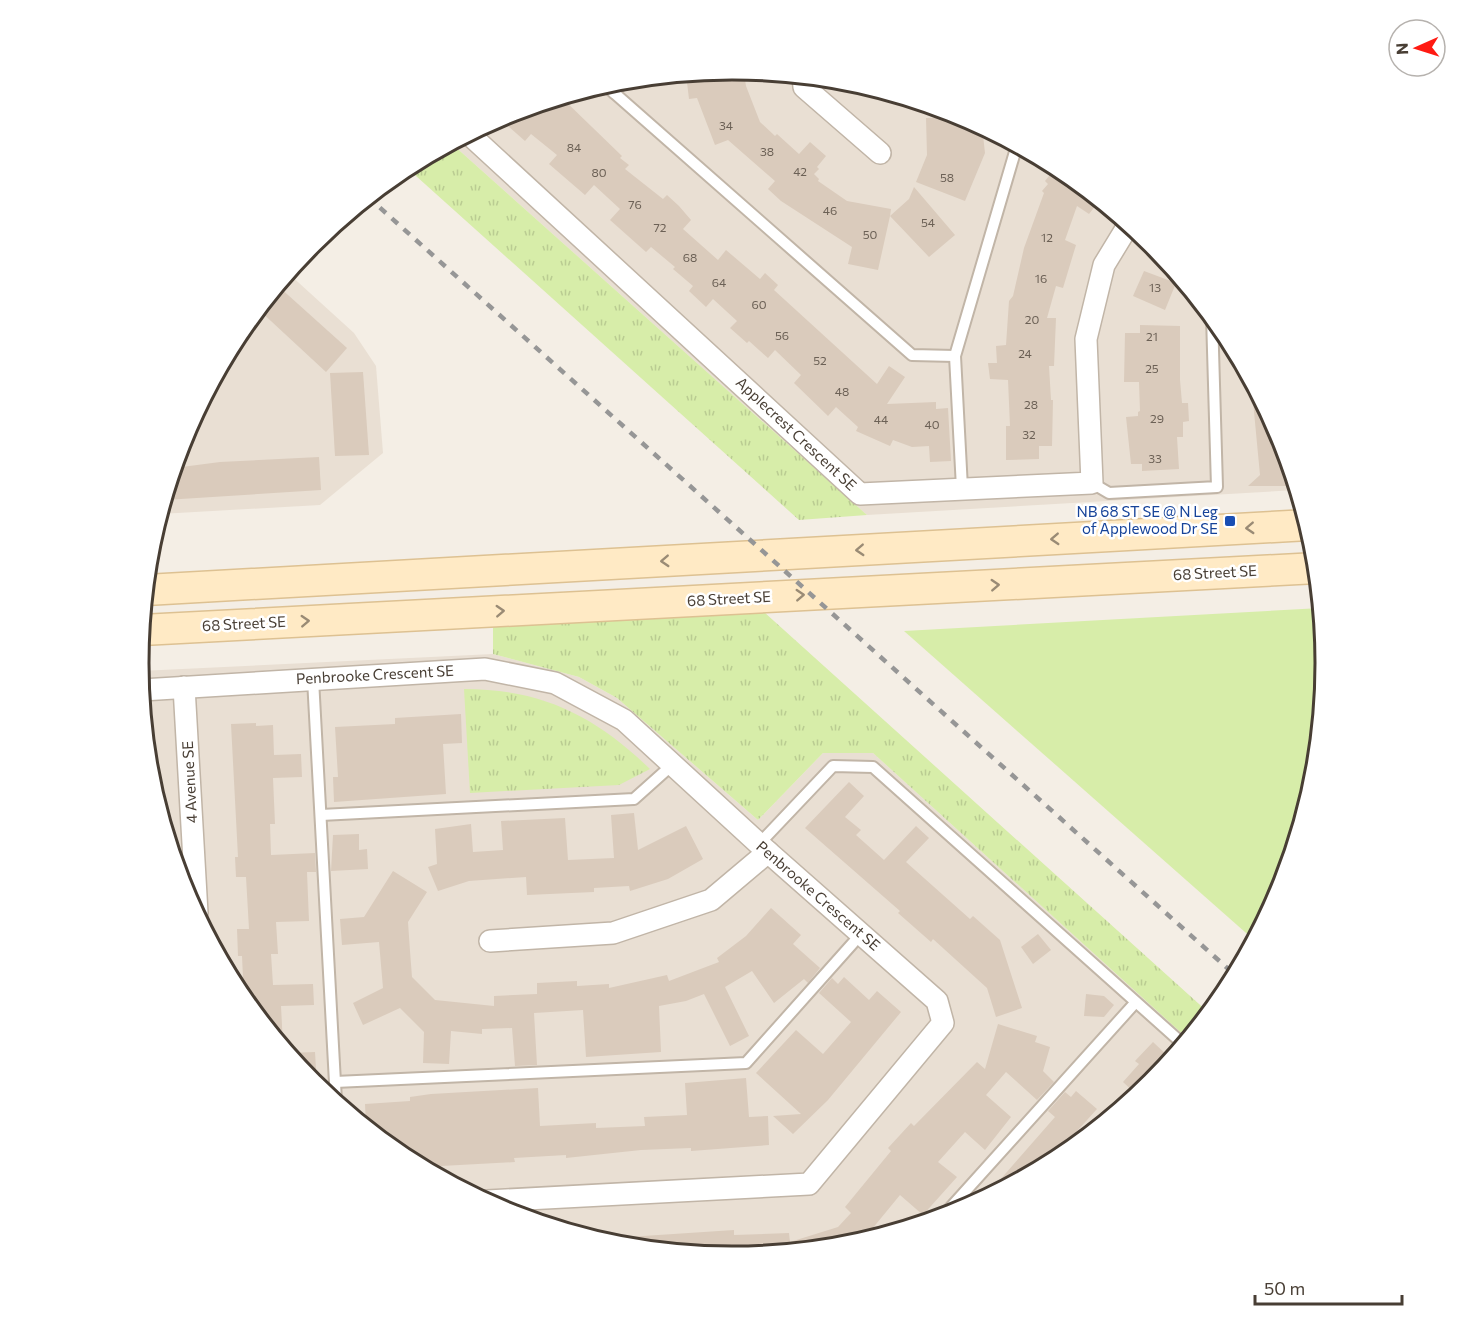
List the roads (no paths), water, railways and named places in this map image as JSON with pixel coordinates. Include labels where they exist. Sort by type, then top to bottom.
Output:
[{"type":"main road","points":[[154,590],[1299,526]]},
{"type":"main road","name":"68 Street SE","points":[[151,630],[1308,568]]},
{"type":"street","points":[[804,84],[804,87],[880,153]]},
{"type":"street","name":"Applecrest Crescent SE","points":[[475,140],[860,494],[1092,483]]},
{"type":"street","points":[[1092,483],[1086,339],[1104,265],[1125,231]]},
{"type":"street","name":"Penbrooke Crescent SE","points":[[150,689],[485,669],[555,683],[624,720],[763,848],[937,1001],[943,1023],[810,1184],[507,1200]]},
{"type":"street","name":"4 Avenue SE","points":[[184,687],[196,890]]},
{"type":"street","points":[[490,941],[613,933],[711,900],[763,848]]},
{"type":"lane","points":[[614,93],[912,355],[955,356]]},
{"type":"lane","points":[[962,488],[955,356],[1015,153]]},
{"type":"lane","points":[[1092,483],[1109,493],[1217,487],[1212,333]]},
{"type":"lane","points":[[313,679],[335,1089]]},
{"type":"lane","points":[[321,815],[634,799],[672,765]]},
{"type":"lane","points":[[763,848],[833,766],[873,767],[1177,1039]]},
{"type":"lane","points":[[335,1082],[746,1063],[861,934]]},
{"type":"lane","points":[[957,1201],[1135,1003]]},
{"type":"railway","points":[[374,203],[1228,969]]},
{"type":"place","name":"NB 68 ST SE @ N Leg of Applewood Dr SE","points":[[1230,521]]}]
